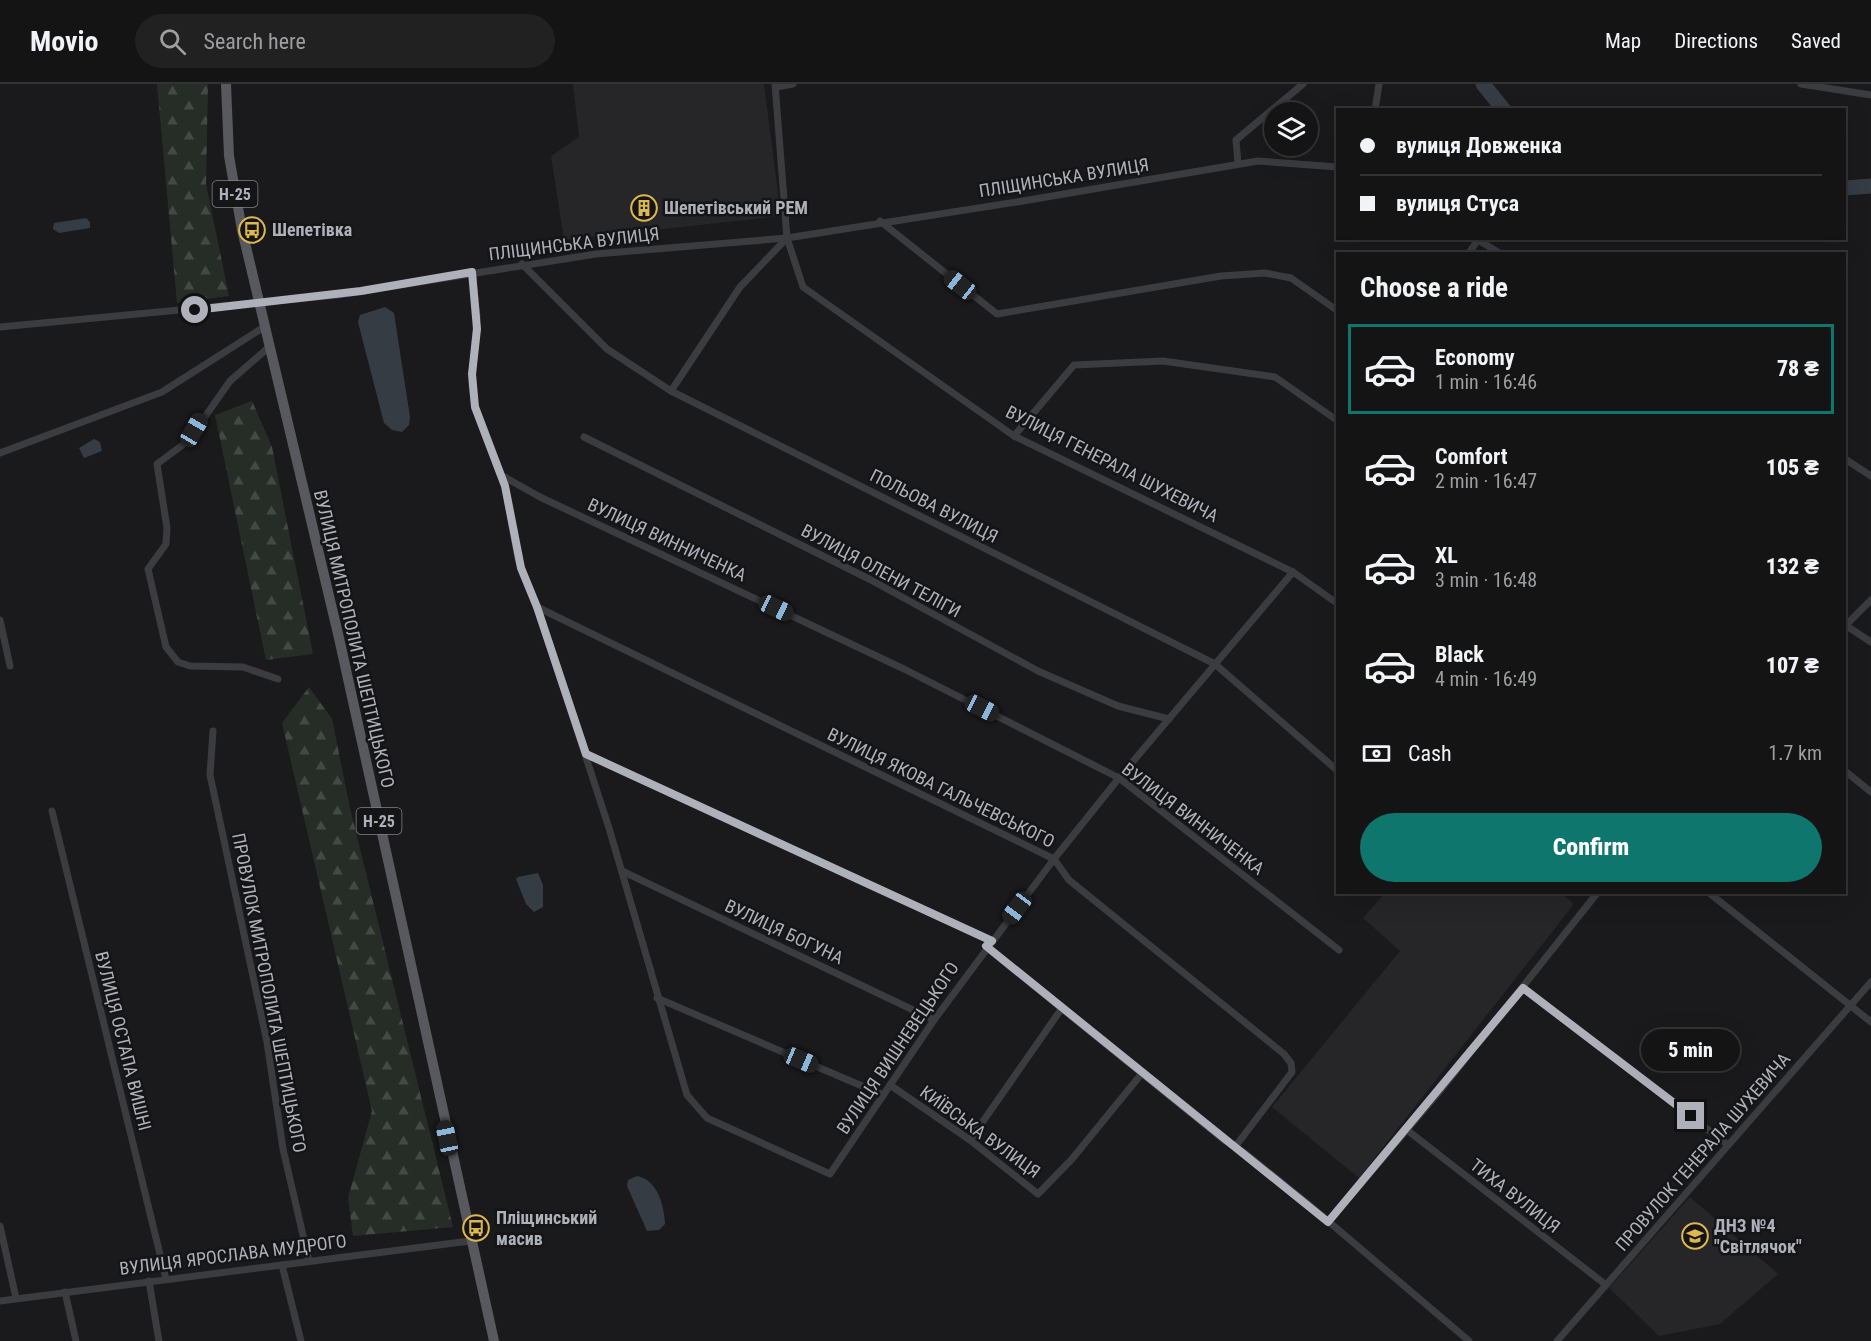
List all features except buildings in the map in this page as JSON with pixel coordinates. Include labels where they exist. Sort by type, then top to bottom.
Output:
[{"type":"main road","name":"ВУЛИЦЯ МИТРОПОЛИТА ШЕПТИЦЬКОГО","points":[[226,84],[229,156],[258,303],[339,638],[470,1241],[494,1341]]},
{"type":"street","points":[[671,391],[740,288],[787,238],[776,86],[793,84]]},
{"type":"street","points":[[1238,164],[1236,140],[1242,132],[1303,84]]},
{"type":"street","points":[[1375,108],[1379,84]]},
{"type":"street","points":[[1801,84],[1871,95]]},
{"type":"street","name":"ПЛІЩИНСЬКА ВУЛИЦЯ","points":[[0,327],[258,303],[385,288],[472,272],[596,254],[787,238],[1258,161],[1336,167]]},
{"type":"street","points":[[880,221],[997,314],[1210,277],[1265,273],[1291,278],[1336,310]]},
{"type":"street","name":"ВУЛИЦЯ ГЕНЕРАЛА ШУХЕВИЧА","points":[[787,238],[803,287],[1014,436],[1293,572],[1336,603]]},
{"type":"street","points":[[1478,240],[1498,252]]},
{"type":"street","name":"ПОЛЬОВА ВУЛИЦЯ","points":[[522,264],[607,350],[671,391],[1215,664],[1336,769]]},
{"type":"street","points":[[472,272],[477,329],[472,374],[473,396],[478,419],[501,475],[518,559],[537,607],[586,754],[622,871],[657,998],[883,1095]]},
{"type":"street","points":[[0,453],[162,392],[264,327]]},
{"type":"street","points":[[269,347],[230,381],[200,419],[188,441],[157,464],[167,528],[166,544],[148,568],[166,647],[171,656],[190,666],[243,667],[278,679]]},
{"type":"street","points":[[1014,436],[1074,365],[1163,361],[1275,377],[1336,420]]},
{"type":"street","name":"ВУЛИЦЯ ОЛЕНИ ТЕЛІГИ","points":[[584,437],[869,579],[1038,671],[1118,706],[1169,719]]},
{"type":"street","points":[[1846,460],[1871,476]]},
{"type":"street","name":"ВУЛИЦЯ ВИННИЧЕНКА","points":[[501,475],[540,497],[904,669],[1119,778],[1339,951]]},
{"type":"street","name":"ВУЛИЦЯ ВИШНЕВЕЦЬКОГО","points":[[657,998],[687,1095],[707,1118],[830,1174],[934,1020],[1054,859],[1119,778],[1293,572]]},
{"type":"street","points":[[1846,624],[1871,600]]},
{"type":"street","name":"ВУЛИЦЯ ЯКОВА ГАЛЬЧЕВСЬКОГО","points":[[537,607],[1054,859],[1070,880],[1284,1054],[1291,1063],[1292,1072],[1235,1147]]},
{"type":"street","points":[[0,620],[10,666]]},
{"type":"street","points":[[1846,626],[1871,642]]},
{"type":"street","name":"ПРОВУЛОК МИТРОПОЛИТА ШЕПТИЦЬКОГО","points":[[213,731],[210,775],[267,1042],[283,1149],[309,1261]]},
{"type":"street","points":[[586,754],[989,944],[1062,1008],[1328,1222],[1469,1341]]},
{"type":"street","points":[[1846,772],[1871,792]]},
{"type":"street","name":"ВУЛИЦЯ ОСТАПА ВИШНІ","points":[[52,811],[166,1279]]},
{"type":"street","name":"ВУЛИЦЯ БОГУНА","points":[[622,871],[934,1020]]},
{"type":"street","points":[[1328,1222],[1407,1130],[1596,894]]},
{"type":"street","points":[[1710,894],[1871,1022]]},
{"type":"street","name":"ПРОВУЛОК ГЕНЕРАЛА ШУХЕВИЧА","points":[[1557,1341],[1871,982]]},
{"type":"street","points":[[1523,988],[1728,1145]]},
{"type":"street","points":[[970,1140],[1062,1008]]},
{"type":"street","name":"КИЇВСЬКА ВУЛИЦЯ","points":[[890,1085],[970,1140],[1038,1194],[1072,1159],[1143,1072]]},
{"type":"street","name":"ТИХА ВУЛИЦЯ","points":[[1407,1130],[1606,1285]]},
{"type":"street","points":[[0,1226],[16,1298]]},
{"type":"street","name":"ВУЛИЦЯ ЯРОСЛАВА МУДРОГО","points":[[0,1301],[470,1241]]},
{"type":"street","points":[[282,1265],[301,1341]]},
{"type":"street","points":[[149,1281],[159,1341]]},
{"type":"street","points":[[65,1292],[76,1341]]},
{"type":"shaded area","points":[[573,84],[764,84],[781,216],[564,240],[551,156],[579,137]]},
{"type":"shaded area","points":[[86,218],[90,222],[90,228],[59,233],[53,229],[54,223]]},
{"type":"shaded area","points":[[385,307],[394,313],[410,417],[409,425],[402,432],[392,430],[384,423],[358,322],[360,315]]},
{"type":"shaded area","points":[[94,439],[100,442],[102,451],[84,458],[79,448]]},
{"type":"shaded area","points":[[538,873],[543,885],[543,907],[534,912],[526,904],[516,879]]},
{"type":"shaded area","points":[[1384,894],[1562,894],[1574,904],[1359,1178],[1272,1107],[1400,951],[1363,918]]},
{"type":"shaded area","points":[[637,1176],[650,1183],[659,1195],[665,1224],[659,1230],[647,1231],[627,1186],[628,1180]]},
{"type":"shaded area","name":"ДНЗ №4 \"Світлячок\"","points":[[1690,1197],[1778,1274],[1720,1324],[1659,1336],[1609,1288]]},
{"type":"green space","points":[[157,84],[208,84],[206,184],[229,296],[177,303]]},
{"type":"green space","points":[[252,401],[272,447],[313,654],[266,660],[215,415]]},
{"type":"green space","points":[[309,687],[332,719],[350,808],[453,1227],[353,1236],[348,1198],[372,1111],[282,723]]},
{"type":"waterway","points":[[1483,84],[1502,108]]},
{"type":"waterway","points":[[1846,188],[1871,186]]},
{"type":"place","name":"Шепетівський РЕМ","points":[[644,208]]},
{"type":"place","name":"Шепетівка","points":[[252,230]]},
{"type":"place","name":"Пліщинський масив","points":[[476,1228]]},
{"type":"place","name":"ДНЗ №4 \"Світлячок\"","points":[[1695,1236]]},
{"type":"route","points":[[195,310],[338,295],[472,272],[477,329],[472,374],[475,407],[505,486],[518,559],[537,607],[586,754],[992,941],[986,946],[1328,1222],[1439,1092],[1523,988],[1691,1116]]}]
